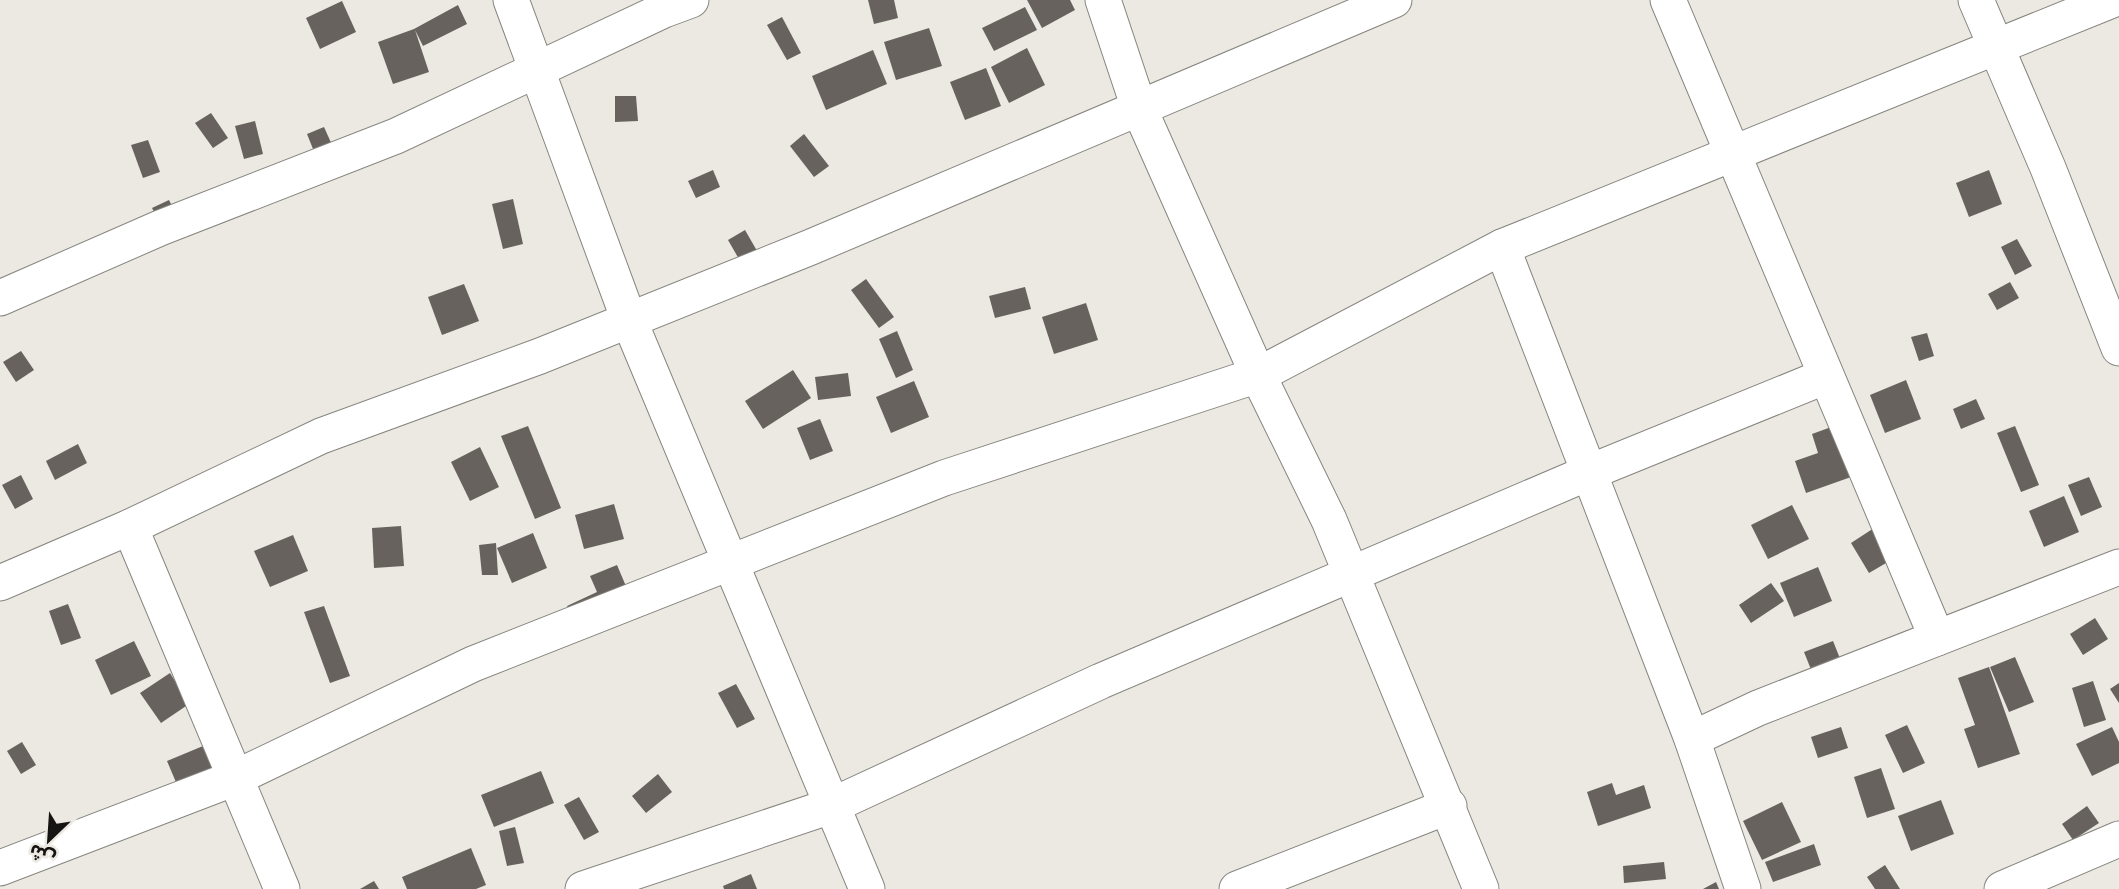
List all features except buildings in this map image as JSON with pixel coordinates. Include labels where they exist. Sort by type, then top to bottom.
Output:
[{"type":"street","points":[[511,0],[629,320],[867,889]]},
{"type":"street","points":[[0,298],[160,228],[396,136],[664,10],[691,0]]},
{"type":"street","points":[[1102,0],[1139,108],[1258,375],[1329,520],[1481,889]]},
{"type":"street","points":[[0,583],[130,527],[321,436],[629,320],[1394,0]]},
{"type":"street","points":[[1668,0],[1937,638]]},
{"type":"street","points":[[1976,0],[2108,285],[2119,348]]},
{"type":"street","points":[[0,868],[235,778],[473,664],[944,478],[1258,375],[1502,247],[2112,0]]},
{"type":"street","points":[[1502,247],[1692,739],[1743,889]]},
{"type":"street","points":[[583,889],[831,806],[1101,681],[1590,472],[1826,376]]},
{"type":"street","points":[[130,527],[282,889]]},
{"type":"street","points":[[1692,739],[1758,708],[2119,566]]},
{"type":"street","points":[[1237,889],[1449,806]]},
{"type":"street","points":[[2002,889],[2119,839]]}]
